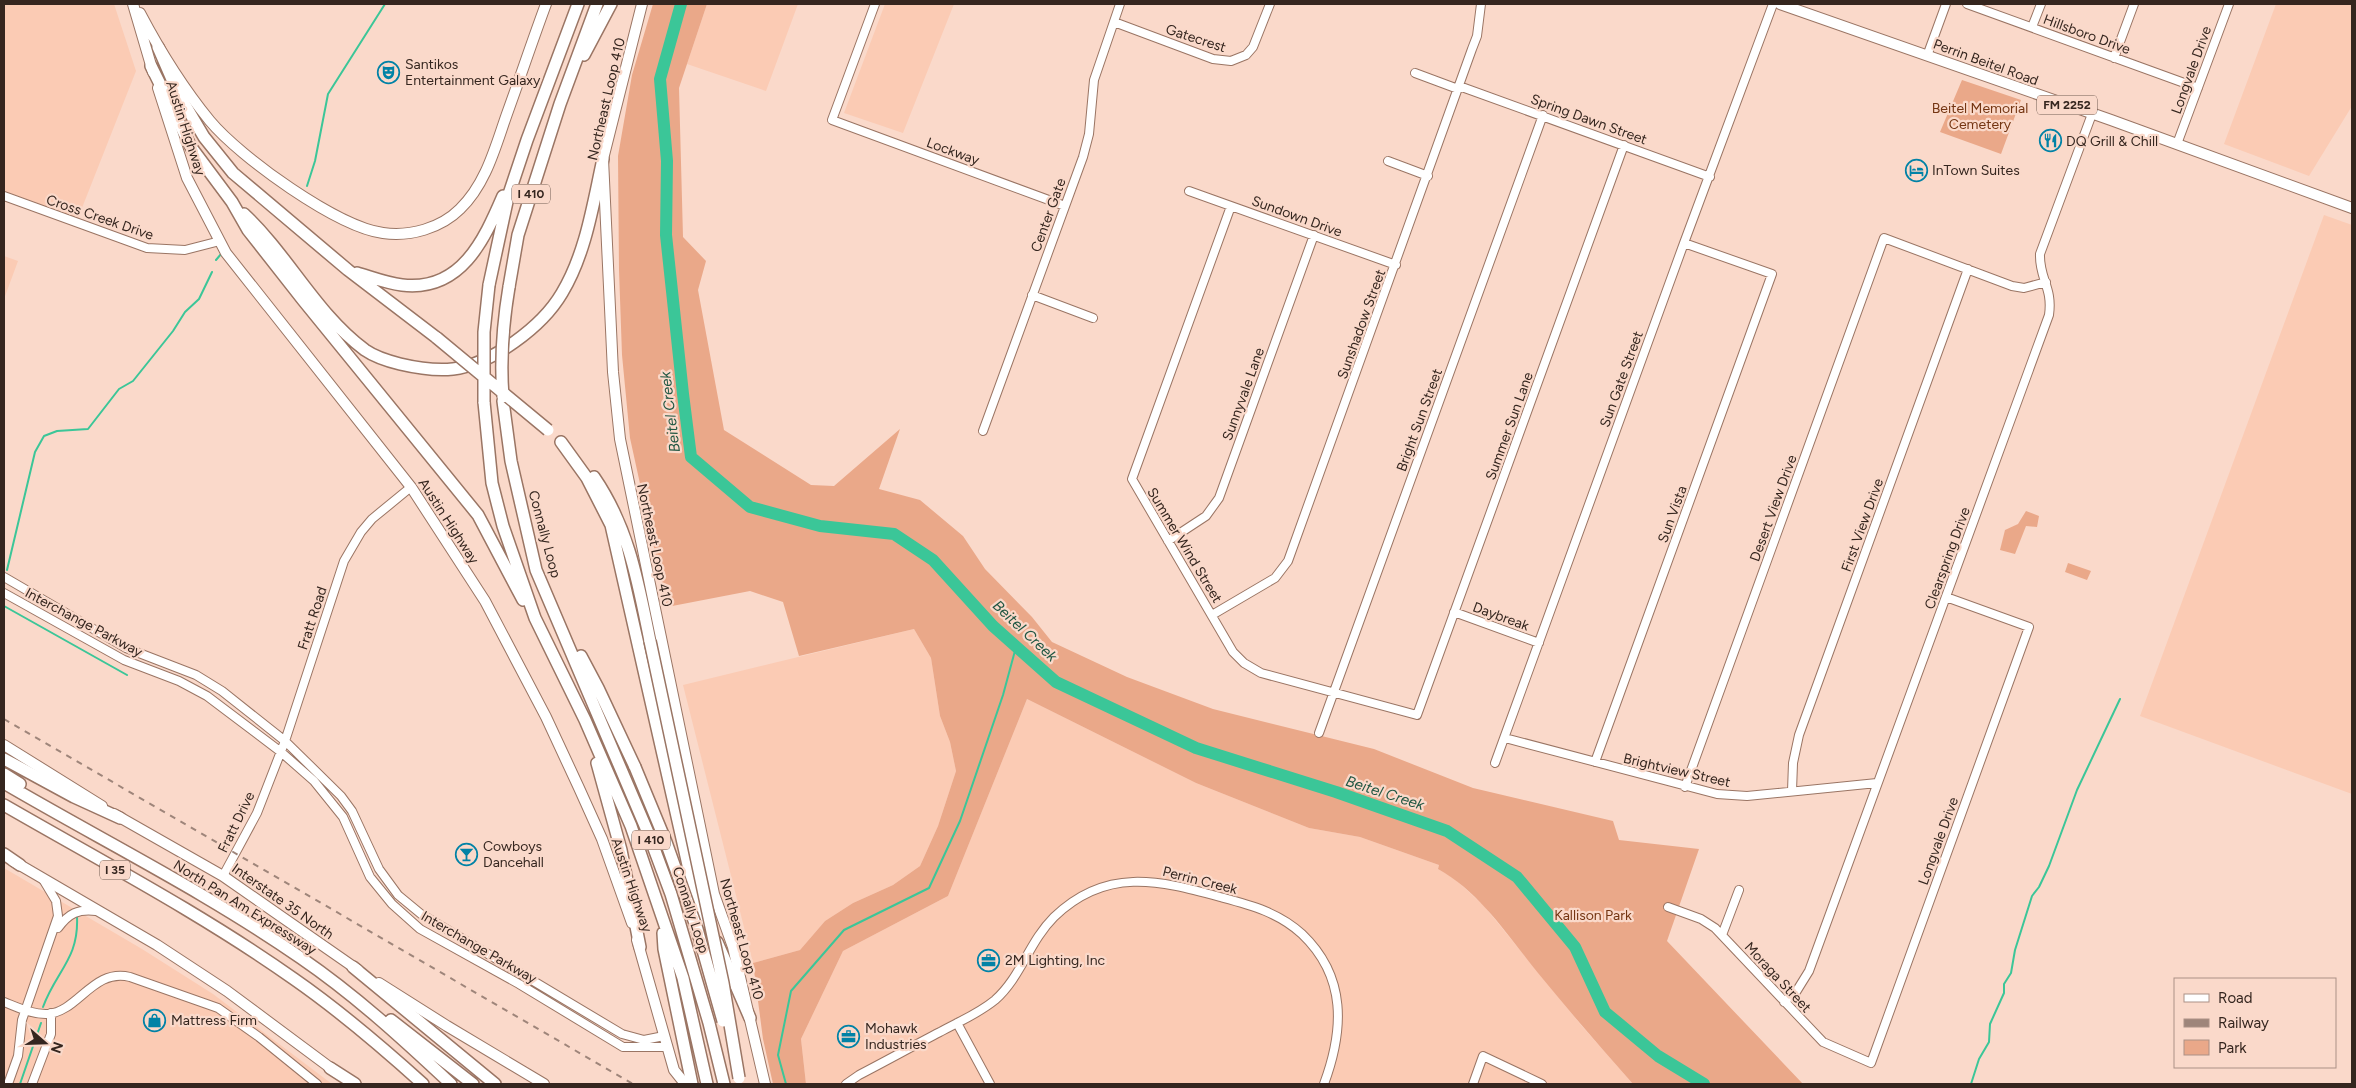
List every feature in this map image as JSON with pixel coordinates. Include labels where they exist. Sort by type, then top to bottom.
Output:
[{"type":"highway","points":[[560,56],[572,4]]},
{"type":"highway","name":"I 410","points":[[578,4],[527,140],[508,197],[489,285],[484,332],[484,402],[492,484],[503,526],[520,577],[543,635],[585,720],[631,826],[662,916],[664,949],[688,1083]]},
{"type":"highway","name":"Connally Loop","points":[[597,4],[560,104],[518,235],[504,317],[501,371],[503,401],[511,462],[536,570],[649,835],[671,894],[709,1023],[724,1084]]},
{"type":"highway","points":[[560,104],[611,4]]},
{"type":"highway","points":[[158,47],[178,93],[204,138],[233,173],[348,270],[437,338],[548,430],[590,471],[618,517],[636,576],[723,983],[740,1081]]},
{"type":"highway","points":[[151,66],[192,147],[232,202],[248,230],[302,300],[478,515],[512,581],[543,635]]},
{"type":"highway","points":[[348,270],[404,285],[435,281],[459,269],[481,245],[527,140]]},
{"type":"highway","points":[[232,202],[265,237],[336,325],[366,350],[391,362],[421,369],[454,369],[480,361],[519,339],[551,310],[562,293],[579,258],[603,159]]},
{"type":"highway","points":[[561,442],[588,478],[611,525],[693,887],[728,1084]]},
{"type":"highway","points":[[552,604],[598,688],[635,767],[666,842],[697,929],[740,1081]]},
{"type":"highway","points":[[585,720],[621,850],[640,947]]},
{"type":"highway","points":[[4,759],[74,797],[120,818]]},
{"type":"highway","points":[[4,774],[41,796],[90,831]]},
{"type":"highway","name":"North Pan Am Expressway","points":[[4,783],[249,924],[301,958],[351,995],[451,1084]]},
{"type":"highway","name":"I 35","points":[[4,805],[254,952],[355,1025],[422,1084]]},
{"type":"highway","points":[[4,855],[20,865]]},
{"type":"highway","points":[[693,887],[750,1018]]},
{"type":"highway","points":[[662,916],[682,978],[707,1084]]},
{"type":"highway","points":[[353,966],[495,1084]]},
{"type":"highway","points":[[351,995],[396,1024],[474,1084]]},
{"type":"highway","points":[[330,1068],[355,1084]]},
{"type":"main road","name":"Austin Highway","points":[[134,4],[158,47],[211,123],[236,146],[273,175],[346,221],[383,233],[416,232],[428,229],[448,219],[471,197],[487,168],[546,4]]},
{"type":"main road","name":"Austin Highway","points":[[134,4],[186,178],[236,268],[411,487],[485,601],[546,717],[602,839],[640,947],[674,1070],[688,1083]]},
{"type":"main road","name":"Northeast Loop 410","points":[[642,4],[603,159],[613,372],[620,439],[714,894],[733,946],[765,1084]]},
{"type":"main road","name":"Perrin Beitel Road","points":[[1780,4],[2352,208]]},
{"type":"main road","name":"Interstate 35 North","points":[[4,745],[74,787],[120,818],[223,876],[353,966],[447,1026],[544,1084]]},
{"type":"main road","points":[[20,865],[99,911],[228,991],[350,1084]]},
{"type":"street","name":"Lockway","points":[[875,4],[832,120],[1065,206]]},
{"type":"street","name":"Center Gate","points":[[983,430],[1083,158],[1089,134],[1094,80],[1120,4]]},
{"type":"street","name":"Gatecrest","points":[[1114,22],[1213,59],[1231,61],[1240,59],[1253,47],[1270,4]]},
{"type":"street","name":"Sunshadow Street","points":[[1212,615],[1275,578],[1288,561],[1477,36],[1480,4]]},
{"type":"street","name":"Sun Gate Street","points":[[1495,763],[1773,4]]},
{"type":"street","points":[[1927,56],[1946,4]]},
{"type":"street","name":"Hillsboro Drive","points":[[1967,4],[2198,88]]},
{"type":"street","points":[[2032,28],[2041,4]]},
{"type":"street","points":[[2114,58],[2134,4]]},
{"type":"street","name":"Longvale Drive","points":[[2177,144],[2229,4]]},
{"type":"street","name":"Spring Dawn Street","points":[[1415,73],[1543,116],[1710,177]]},
{"type":"street","name":"Clearspring Drive","points":[[1784,1002],[1796,992],[1807,977],[2049,315],[2051,300],[2040,262],[2042,246],[2092,114]]},
{"type":"street","name":"Bright Sun Street","points":[[1319,733],[1543,116]]},
{"type":"street","name":"Summer Sun Lane","points":[[1418,714],[1624,146]]},
{"type":"street","points":[[1388,161],[1428,176]]},
{"type":"street","name":"Sundown Drive","points":[[1189,191],[1396,265]]},
{"type":"street","name":"Cross Creek Drive","points":[[4,196],[147,248],[185,250],[220,240]]},
{"type":"street","name":"Summer Wind Street","points":[[1231,206],[1132,479],[1233,652],[1249,667],[1261,673],[1418,714]]},
{"type":"street","name":"Sunnyvale Lane","points":[[1168,541],[1206,516],[1219,498],[1314,235]]},
{"type":"street","name":"Desert View Drive","points":[[1686,787],[1884,238],[1968,269]]},
{"type":"street","name":"Sun Vista","points":[[1595,762],[1772,274],[1684,243]]},
{"type":"street","points":[[1968,269],[2024,288],[2046,282]]},
{"type":"street","name":"First View Drive","points":[[1792,791],[1793,763],[1799,735],[1968,269]]},
{"type":"street","points":[[1032,295],[1093,318]]},
{"type":"street","name":"Fratt Road","points":[[270,778],[285,741],[344,561],[372,519],[411,487]]},
{"type":"street","name":"Interchange Parkway","points":[[4,577],[126,648],[196,675],[222,691],[285,741],[341,796],[352,811],[379,869],[398,895],[421,914],[622,1034],[644,1040],[664,1036]]},
{"type":"street","name":"Interchange Parkway","points":[[4,593],[124,660],[179,681],[207,696],[281,752],[314,782],[343,817],[370,877],[392,904],[420,929],[519,984],[622,1047],[668,1047]]},
{"type":"street","name":"Longvale Drive","points":[[1871,1063],[2029,627],[1946,597]]},
{"type":"street","name":"Daybreak","points":[[1454,612],[1539,643]]},
{"type":"street","name":"Brightview Street","points":[[1505,738],[1686,787],[1732,796],[1877,784]]},
{"type":"street","name":"Fratt Drive","points":[[223,876],[257,813],[270,778]]},
{"type":"street","points":[[8,1084],[18,1056],[20,1028],[54,934],[58,909],[56,901],[42,878]]},
{"type":"street","name":"Perrin Creek","points":[[846,1084],[859,1075],[986,1006],[1006,989],[1044,928],[1074,902],[1111,885],[1138,881],[1164,882],[1259,908],[1293,926],[1311,944],[1330,977],[1339,1014],[1336,1052],[1324,1084]]},
{"type":"street","points":[[1722,935],[1739,890]]},
{"type":"street","name":"Moraga Street","points":[[1668,907],[1701,919],[1722,935],[1823,1042],[1871,1063]]},
{"type":"street","points":[[54,934],[71,913],[83,910],[99,911]]},
{"type":"street","points":[[4,1002],[38,1013],[51,1013],[104,979],[122,975],[130,977],[218,1008],[259,1037],[317,1084]]},
{"type":"street","points":[[32,1084],[51,1034],[51,1013]]},
{"type":"street","points":[[957,1023],[990,1084]]},
{"type":"street","points":[[1473,1084],[1483,1056],[1542,1084]]},
{"type":"shaded area","points":[[4,4],[114,4],[136,71],[78,218],[4,191]]},
{"type":"shaded area","points":[[707,4],[798,4],[766,91],[687,64]]},
{"type":"shaded area","points":[[885,4],[954,4],[903,133],[844,113]]},
{"type":"shaded area","points":[[2276,4],[2352,4],[2352,106],[2309,176],[2224,144]]},
{"type":"shaded area","points":[[2324,215],[2352,225],[2352,794],[2140,716]]},
{"type":"shaded area","points":[[4,256],[18,261],[4,299]]},
{"type":"shaded area","points":[[914,629],[931,658],[940,716],[950,742],[956,771],[938,826],[920,866],[893,885],[853,903],[825,921],[800,950],[753,963],[683,685]]},
{"type":"shaded area","points":[[1027,699],[1196,783],[1309,828],[1360,837],[1439,865],[1438,869],[1455,879],[1484,906],[1581,1025],[1633,1084],[806,1084],[801,1039],[843,951],[948,896]]},
{"type":"shaded area","points":[[4,868],[142,949],[213,994],[332,1084],[4,1084]]},
{"type":"green space","name":"Kallison Park","points":[[653,4],[707,4],[679,88],[683,237],[706,261],[698,290],[724,430],[811,485],[834,486],[900,429],[879,489],[920,500],[963,536],[985,569],[1032,617],[1052,642],[1127,677],[1213,709],[1374,749],[1473,788],[1613,821],[1619,840],[1699,849],[1667,941],[1803,1084],[1633,1084],[1561,1001],[1480,902],[1438,869],[1439,865],[1360,837],[1309,828],[1196,783],[1027,699],[948,896],[843,951],[801,1039],[806,1084],[773,1084],[763,1039],[753,963],[800,950],[825,921],[853,903],[893,885],[920,866],[938,826],[956,771],[950,742],[940,716],[931,658],[914,629],[799,656],[783,602],[750,591],[667,607],[630,438],[622,355],[619,270],[618,156],[632,75]]},
{"type":"green space","name":"Beitel Memorial Cemetery","points":[[1962,80],[2021,100],[2001,154],[1940,132]]},
{"type":"green space","points":[[2026,511],[2039,516],[2037,527],[2026,526],[2015,554],[2000,550],[2005,530],[2018,524]]},
{"type":"green space","points":[[2068,563],[2091,571],[2087,580],[2065,572]]},
{"type":"waterway","points":[[307,186],[315,161],[328,94],[385,4]]},
{"type":"waterway","name":"Beitel Creek","points":[[681,4],[660,79],[667,161],[666,235],[691,457],[750,507],[820,526],[894,534],[933,560],[993,626],[1056,682],[1196,748],[1336,792],[1447,831],[1517,877],[1575,947],[1605,1012],[1658,1056],[1704,1084]]},
{"type":"waterway","points":[[216,260],[221,254]]},
{"type":"waterway","points":[[7,570],[35,452],[44,436],[57,431],[88,429],[119,389],[133,381],[173,331],[185,312],[199,299],[212,272]]},
{"type":"waterway","points":[[4,606],[127,675]]},
{"type":"waterway","points":[[786,1084],[778,1055],[791,991],[844,930],[929,888],[960,821],[1003,695],[1016,647]]},
{"type":"waterway","points":[[1971,1084],[1979,1059],[1989,1042],[1990,1024],[2004,993],[2004,984],[2011,973],[2015,950],[2032,896],[2039,887],[2049,866],[2077,790],[2120,699]]},
{"type":"waterway","points":[[43,1007],[71,954],[77,931],[77,917]]},
{"type":"waterway","points":[[20,1084],[41,1023]]},
{"type":"railway","points":[[4,719],[633,1084]]},
{"type":"place","name":"Santikos Entertainment Galaxy","points":[[389,72]]},
{"type":"place","name":"DQ Grill & Chill","points":[[2050,141]]},
{"type":"place","name":"InTown Suites","points":[[1916,170]]},
{"type":"place","name":"Cowboys Dancehall","points":[[467,854]]},
{"type":"place","name":"2M Lighting, Inc","points":[[989,960]]},
{"type":"place","name":"Mattress Firm","points":[[155,1020]]},
{"type":"place","name":"Mohawk Industries","points":[[849,1036]]}]
